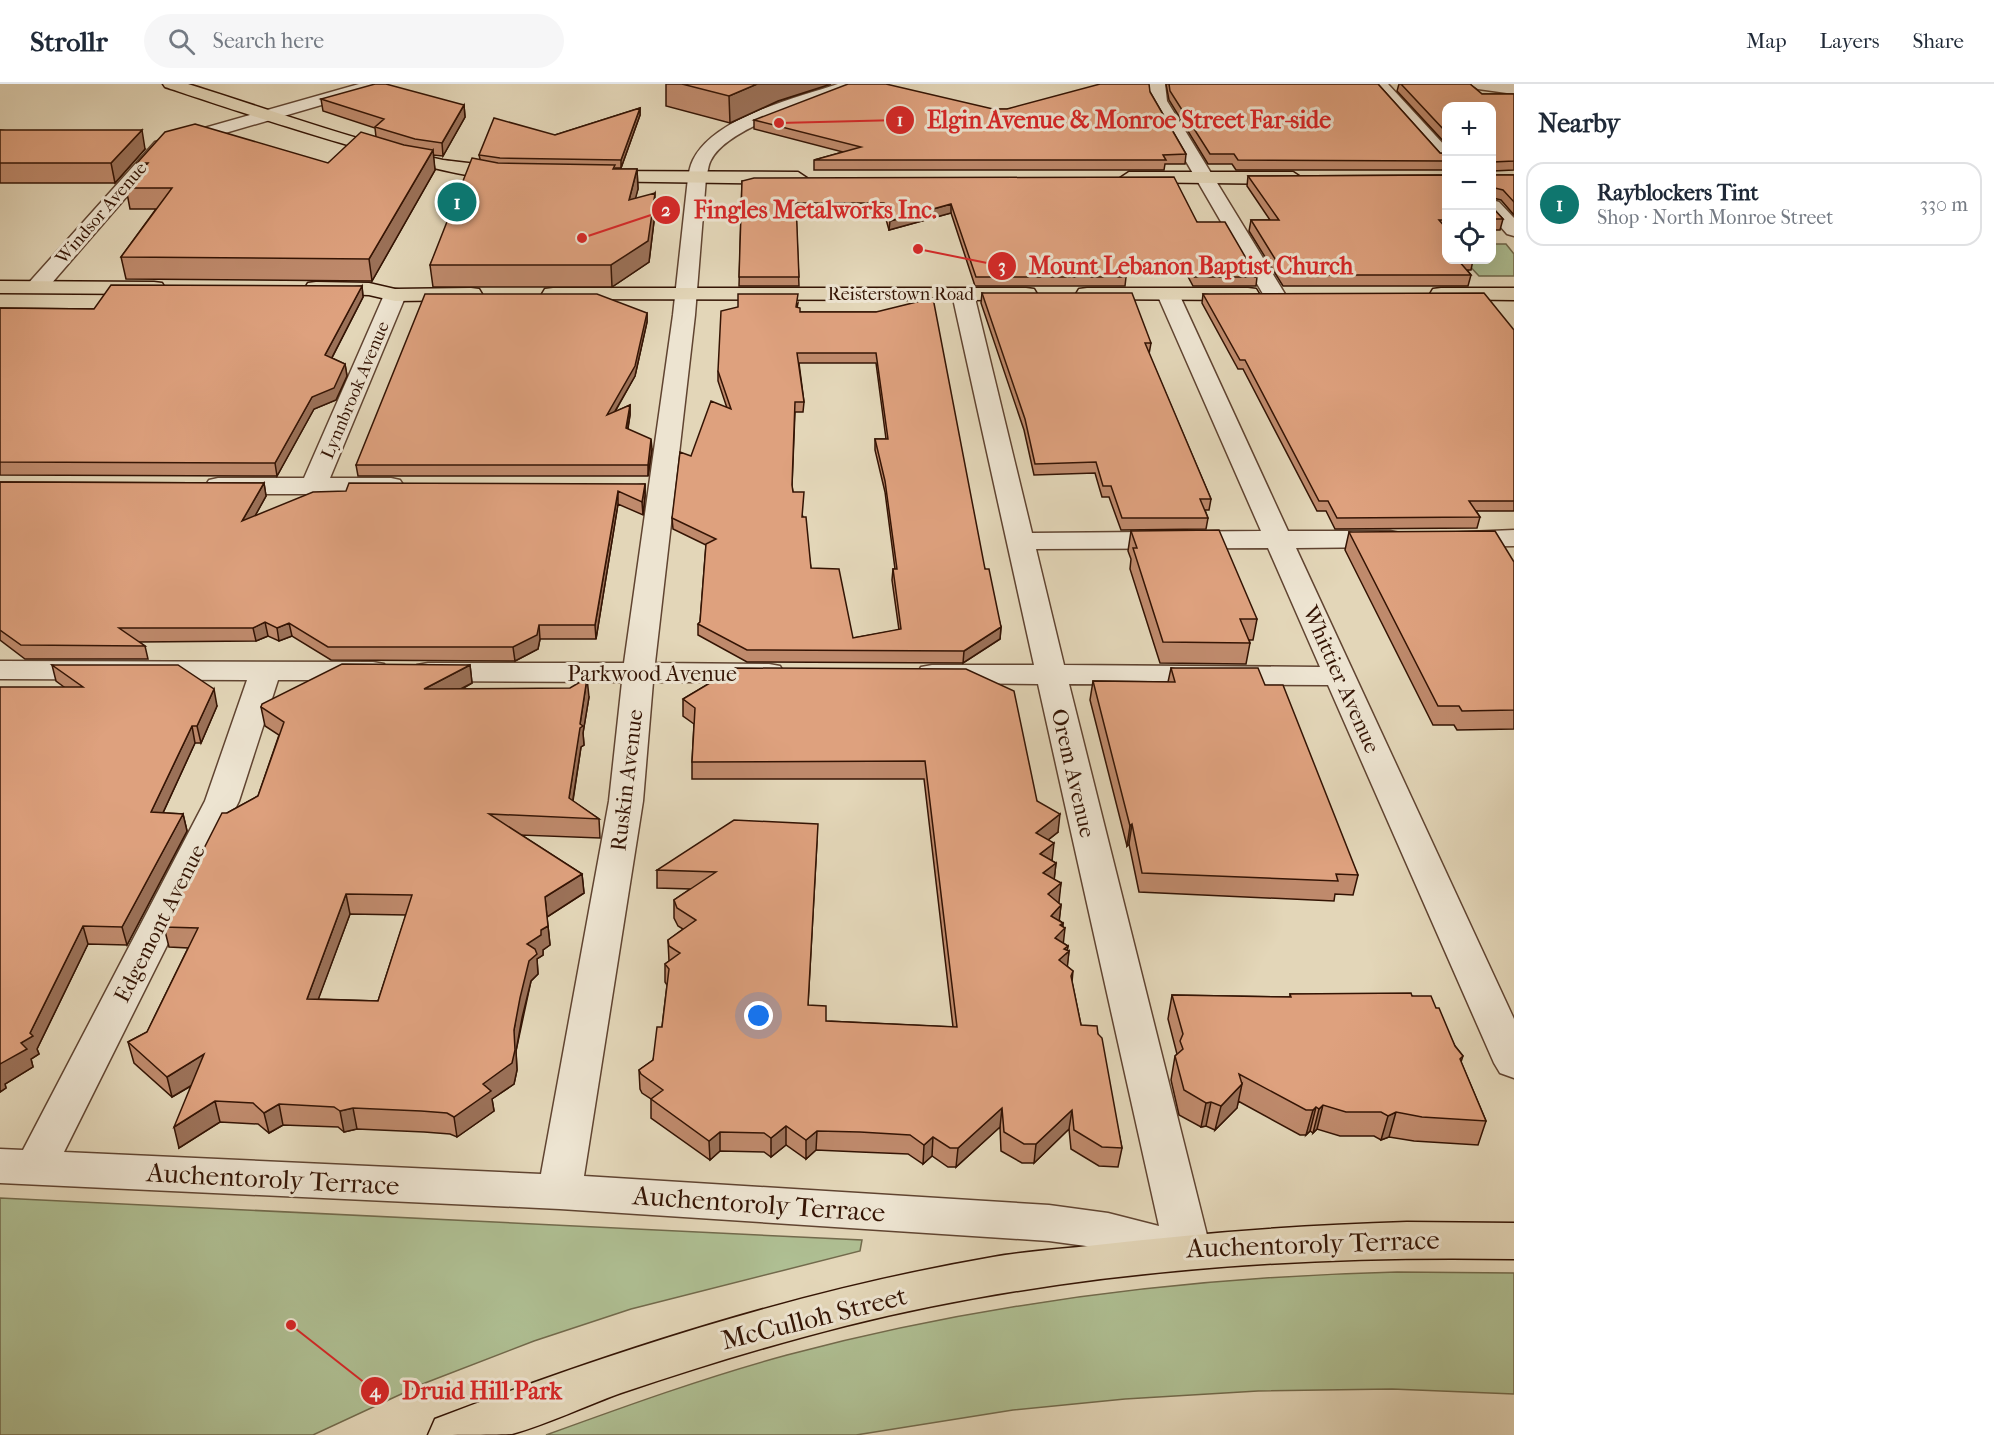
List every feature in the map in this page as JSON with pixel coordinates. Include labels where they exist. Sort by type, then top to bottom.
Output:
[{"type":"main road","points":[[171,84],[441,166],[535,177]]},
{"type":"main road","points":[[569,177],[816,178]]},
{"type":"main road","points":[[1110,178],[1313,178]]},
{"type":"main road","points":[[0,287],[162,295],[0,302]]},
{"type":"main road","points":[[395,295],[369,289],[321,288],[301,295],[362,303],[395,295],[492,294]]},
{"type":"main road","name":"Reisterstown Road","points":[[538,294],[1044,294]]},
{"type":"main road","points":[[1066,294],[1296,294]]},
{"type":"main road","points":[[1420,294],[1514,294]]},
{"type":"main road","name":"Auchentoroly Terrace","points":[[1188,1251],[1346,1240],[1514,1241]]},
{"type":"main road","name":"McCulloh Street","points":[[453,1435],[541,1399],[689,1349],[843,1309],[982,1278],[1188,1251]]},
{"type":"street","name":"Windsor Avenue","points":[[36,287],[161,146],[376,84]]},
{"type":"street","points":[[697,178],[703,159],[725,135],[763,116],[854,84]]},
{"type":"street","points":[[1157,84],[1157,96],[1203,178],[1274,294]]},
{"type":"street","points":[[1378,84],[1445,156]]},
{"type":"street","points":[[1478,84],[1514,89]]},
{"type":"street","name":"Ruskin Avenue","points":[[560,1192],[626,801],[638,673],[649,486],[687,294],[697,178]]},
{"type":"street","points":[[1495,210],[1514,230]]},
{"type":"street","name":"Orem Avenue","points":[[963,294],[1130,1016],[1188,1251]]},
{"type":"street","name":"Whittier Avenue","points":[[1168,294],[1514,1063]]},
{"type":"street","name":"Lynnbrook Avenue","points":[[314,486],[395,295]]},
{"type":"street","points":[[198,486],[417,486]]},
{"type":"street","points":[[1020,541],[1514,538]]},
{"type":"street","name":"Parkwood Avenue","points":[[0,670],[803,674]]},
{"type":"street","name":"Edgemont Avenue","points":[[17,1167],[222,801],[266,671]]},
{"type":"street","points":[[909,674],[1340,676]]},
{"type":"street","name":"Auchentoroly Terrace","points":[[17,1167],[560,1192],[1049,1223],[1108,1231],[1188,1251]]},
{"type":"green space","points":[[1496,244],[1506,244],[1514,254],[1514,276],[1479,276],[1468,264],[1496,264]]},
{"type":"green space","points":[[0,1198],[862,1240],[860,1251],[631,1309],[534,1341],[425,1383],[313,1435],[0,1435]]},
{"type":"green space","points":[[1397,1272],[1514,1273],[1514,1394],[1392,1389],[1258,1391],[1125,1399],[1013,1410],[856,1435],[546,1435],[666,1392],[787,1355],[938,1320],[1166,1286]]},
{"type":"building","points":[[375,84],[386,84],[464,105],[442,143],[415,139],[375,127],[384,119],[321,99]]},
{"type":"building","points":[[682,84],[757,84],[729,96]]},
{"type":"building","points":[[848,84],[886,84],[993,109],[1007,109],[1100,84],[1149,84],[1150,92],[1186,154],[1163,155],[1166,160],[814,160],[861,147],[754,120]]},
{"type":"building","points":[[1169,84],[1378,84],[1442,153],[1442,161],[1238,160],[1234,154],[1210,154],[1170,91]]},
{"type":"building","points":[[1401,84],[1470,84],[1482,94],[1514,94],[1514,161],[1496,162],[1496,102],[1442,102],[1442,128]]},
{"type":"building","points":[[640,108],[621,160],[500,158],[479,155],[494,118],[555,135]]},
{"type":"building","points":[[195,124],[328,163],[361,132],[404,145],[433,150],[369,259],[121,257],[172,188],[126,188],[148,163],[137,163],[165,132]]},
{"type":"building","points":[[0,130],[142,130],[111,163],[0,163]]},
{"type":"building","points":[[472,158],[498,163],[615,165],[613,169],[637,169],[629,200],[655,193],[648,241],[611,265],[430,265]]},
{"type":"building","points":[[1442,175],[1442,220],[1439,220],[1442,223],[1442,264],[1461,264],[1471,275],[1285,275],[1251,220],[1279,220],[1248,176]]},
{"type":"building","points":[[1496,175],[1514,175],[1514,202],[1503,190],[1496,188]]},
{"type":"building","points":[[1174,177],[1197,222],[1225,222],[1257,277],[1194,277],[1186,261],[1120,261],[1126,277],[976,277],[951,204],[890,221],[884,203],[796,203],[799,277],[739,277],[742,181],[754,178]]},
{"type":"building","points":[[1496,211],[1503,219],[1496,219]]},
{"type":"building","points":[[111,285],[362,286],[325,355],[345,364],[334,388],[312,397],[275,463],[0,462],[0,308],[94,309]]},
{"type":"building","points":[[982,293],[1132,293],[1151,343],[1145,343],[1211,499],[1200,499],[1208,518],[1122,518],[1111,486],[1103,486],[1096,462],[1035,464],[1025,419]]},
{"type":"building","points":[[1484,293],[1514,330],[1514,501],[1469,501],[1480,517],[1337,518],[1328,501],[1319,501],[1245,360],[1240,360],[1203,294]]},
{"type":"building","points":[[425,294],[597,294],[647,313],[635,366],[607,415],[630,405],[626,428],[651,439],[648,465],[356,465]]},
{"type":"building","points":[[738,294],[798,294],[796,307],[800,308],[800,312],[876,312],[933,298],[985,569],[989,569],[1001,627],[964,651],[747,650],[698,624],[706,544],[716,539],[672,518],[680,452],[691,456],[711,401],[731,409],[718,371],[721,311],[738,307]],"holes":[[[797,353],[876,353],[888,439],[875,439],[885,481],[897,569],[893,569],[901,629],[853,638],[839,569],[811,568],[806,517],[802,517],[804,492],[793,492],[795,402],[804,402]]]},
{"type":"building","points":[[0,482],[264,483],[242,521],[313,492],[346,491],[349,483],[645,484],[642,502],[618,491],[595,625],[539,625],[537,635],[513,647],[328,647],[289,623],[277,628],[265,622],[253,628],[119,628],[145,646],[21,645],[0,630]]},
{"type":"building","points":[[1219,530],[1257,619],[1240,619],[1250,643],[1163,642],[1133,548],[1137,548],[1131,531]]},
{"type":"building","points":[[1495,531],[1514,562],[1514,710],[1462,711],[1459,706],[1438,706],[1349,532]]},
{"type":"building","points":[[342,664],[470,665],[424,689],[570,688],[587,678],[580,724],[583,726],[580,728],[569,798],[599,819],[489,814],[582,874],[545,897],[548,926],[541,930],[541,935],[527,944],[535,949],[537,954],[529,961],[520,998],[514,1030],[515,1050],[512,1063],[483,1084],[491,1091],[454,1117],[447,1113],[421,1111],[353,1108],[340,1111],[334,1107],[279,1104],[264,1113],[253,1103],[215,1101],[174,1127],[204,1054],[167,1077],[128,1042],[147,1032],[198,928],[164,927],[222,813],[227,813],[258,796],[284,722],[261,707],[262,704]],"holes":[[[346,894],[412,895],[378,1001],[307,999]]]},
{"type":"building","points":[[52,665],[178,665],[214,689],[197,726],[192,726],[151,812],[183,814],[122,927],[83,926],[30,1033],[33,1036],[21,1043],[27,1049],[0,1064],[0,687],[83,687]]},
{"type":"building","points":[[735,668],[966,669],[1014,691],[1037,801],[1060,814],[1036,833],[1054,843],[1040,854],[1056,863],[1043,873],[1061,883],[1048,894],[1061,905],[1051,916],[1063,923],[1060,925],[1065,928],[1055,938],[1068,946],[1064,949],[1069,951],[1059,960],[1073,971],[1071,976],[1081,1025],[1097,1026],[1098,1034],[1102,1038],[1122,1148],[1102,1147],[1074,1130],[1072,1110],[1036,1144],[1024,1144],[1004,1132],[1002,1108],[958,1148],[950,1148],[933,1137],[924,1145],[910,1135],[860,1132],[817,1131],[806,1140],[786,1126],[771,1138],[764,1133],[720,1132],[709,1141],[651,1099],[663,1090],[639,1070],[653,1060],[657,1027],[662,1027],[669,969],[665,964],[680,953],[669,946],[668,940],[696,920],[677,908],[674,900],[716,872],[657,870],[734,820],[818,824],[808,1005],[826,1006],[826,1021],[957,1027],[925,761],[692,762],[695,708],[683,699]]},
{"type":"building","points":[[1171,668],[1258,668],[1265,685],[1283,685],[1358,875],[1336,874],[1338,881],[1142,873],[1132,824],[1130,826],[1093,681],[1175,682]]},
{"type":"building","points":[[1411,993],[1412,996],[1431,996],[1436,1008],[1439,1008],[1455,1046],[1463,1056],[1460,1059],[1486,1121],[1422,1117],[1396,1112],[1388,1116],[1381,1112],[1346,1112],[1323,1105],[1319,1109],[1316,1107],[1313,1110],[1306,1110],[1239,1074],[1242,1084],[1221,1106],[1211,1102],[1206,1103],[1184,1090],[1175,1056],[1183,1049],[1180,1041],[1183,1034],[1172,995],[1291,997],[1290,994]]},
{"type":"place","name":"Elgin Avenue & Monroe Street Far-side","points":[[779,123]]},
{"type":"place","name":"Rayblockers Tint","points":[[457,202]]},
{"type":"place","name":"Fingles Metalworks Inc.","points":[[582,238]]},
{"type":"place","name":"Mount Lebanon Baptist Church","points":[[918,249]]},
{"type":"place","name":"Druid Hill Park","points":[[291,1325]]}]
